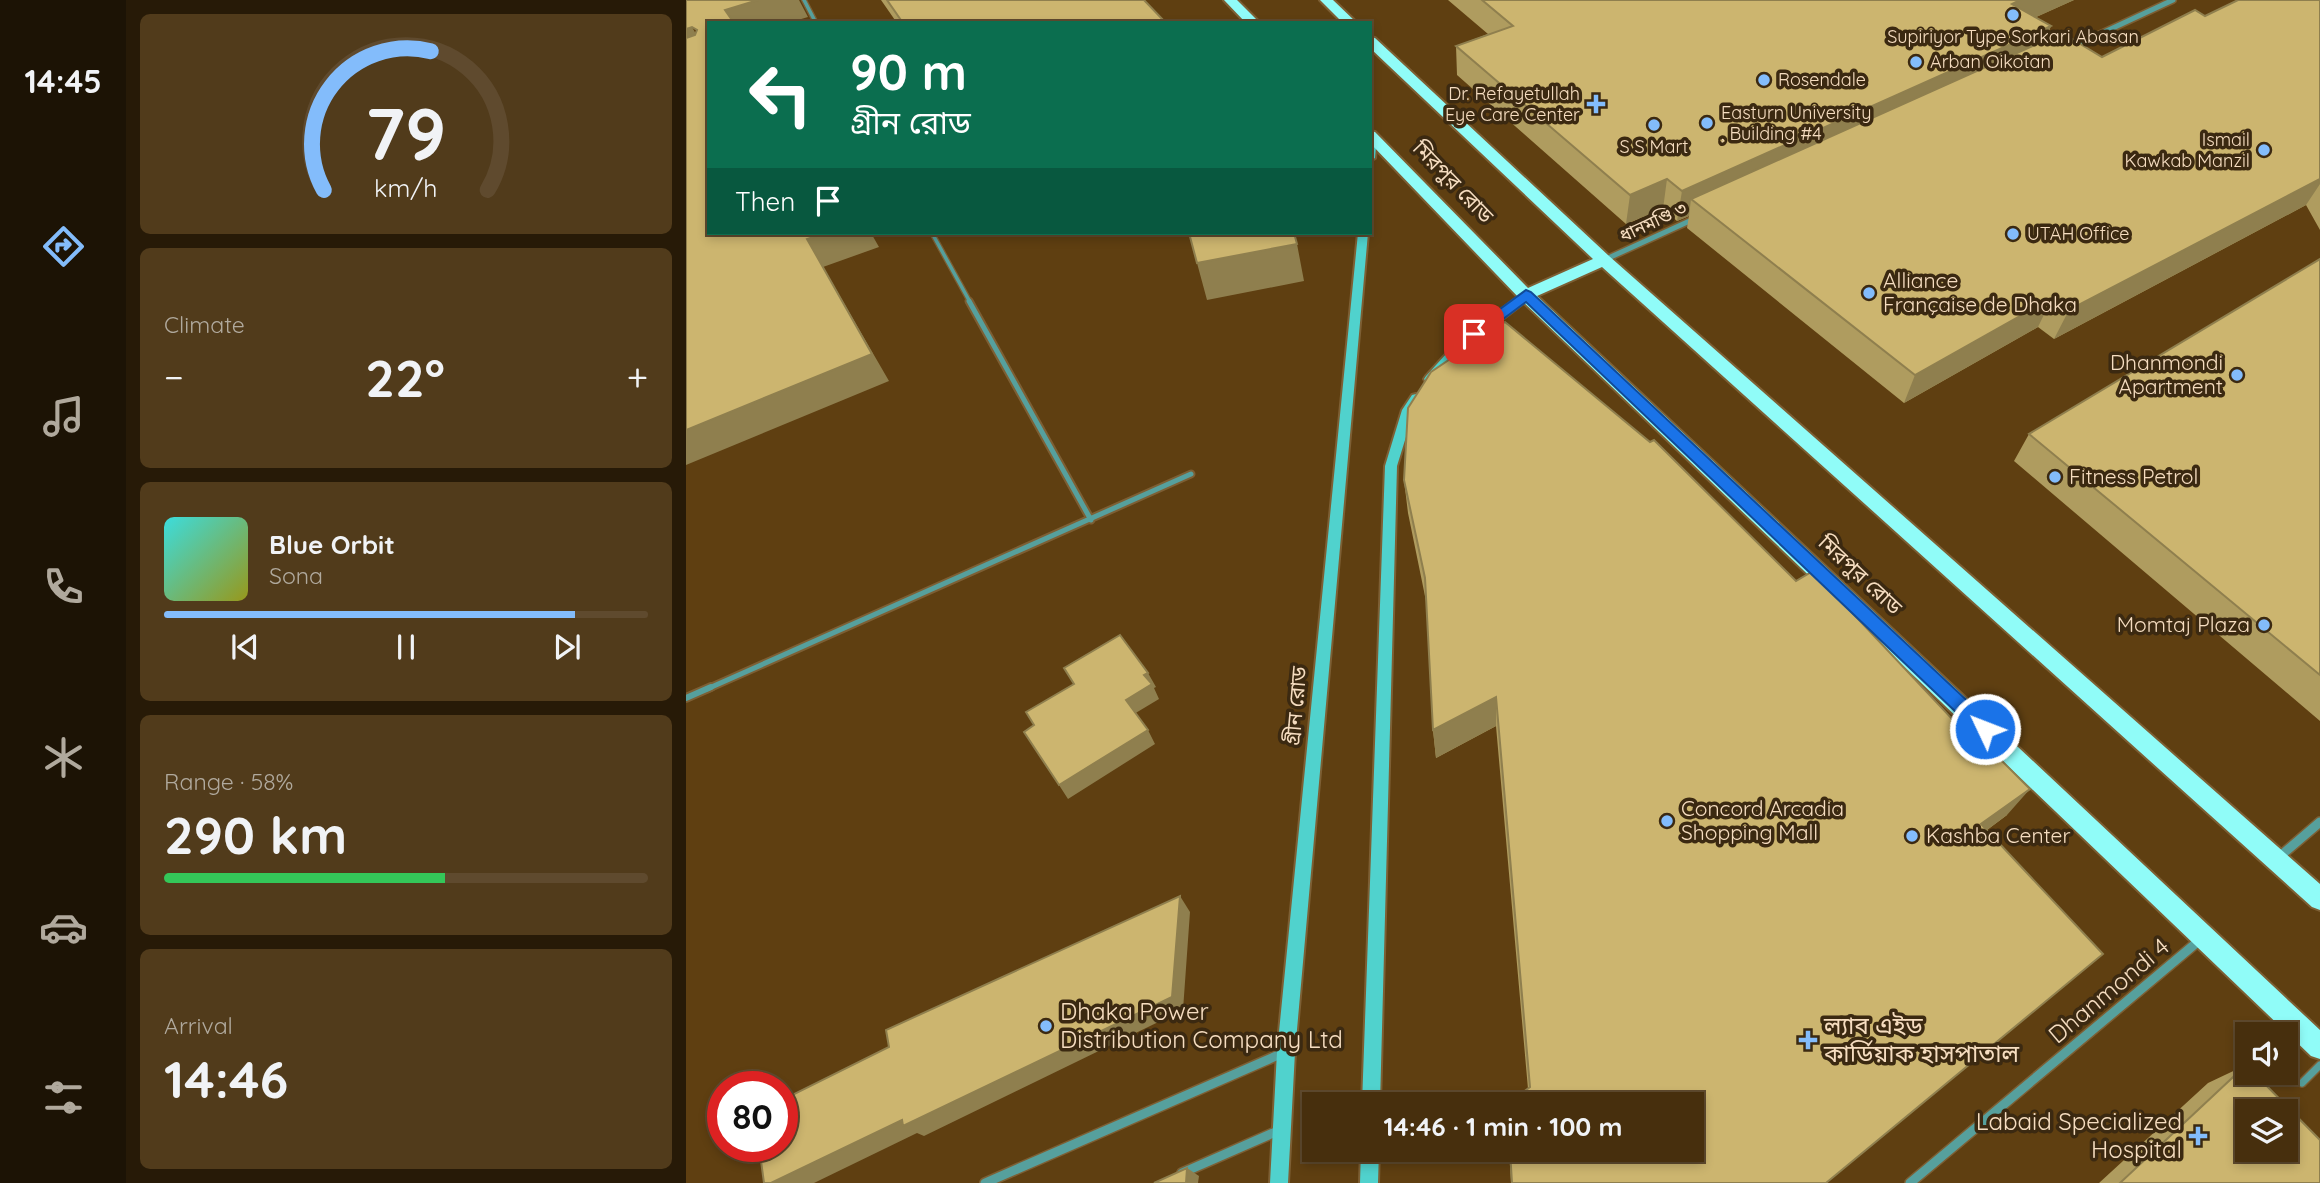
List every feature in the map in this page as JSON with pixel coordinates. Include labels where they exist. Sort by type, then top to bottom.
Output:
[{"type":"highway","points":[[1230,0],[1252,21]]},
{"type":"highway","points":[[1326,0],[1349,21]]},
{"type":"highway","name":"মিরপুর রোড","points":[[1372,43],[1604,260],[2320,899]]},
{"type":"highway","name":"মিরপুর রোড","points":[[1372,137],[1526,295],[2320,1047]]},
{"type":"highway","points":[[1526,295],[1604,260]]},
{"type":"main road","name":"গ্রীন রোড","points":[[1279,1183],[1286,1052],[1363,235]]},
{"type":"main road","points":[[1371,1092],[1391,466],[1408,410],[1435,372],[1461,345],[1526,295]]},
{"type":"main road","points":[[1369,1183],[1370,1162]]},
{"type":"street","points":[[2061,52],[2173,0]]},
{"type":"street","name":"ধানমণ্ডি ৩","points":[[1604,260],[1705,214]]},
{"type":"street","points":[[2276,859],[2320,822]]},
{"type":"street","name":"Dhanmondi 4","points":[[1910,1183],[2204,936]]},
{"type":"street","points":[[985,1183],[1286,1052]]},
{"type":"street","points":[[2302,1083],[2320,1065]]},
{"type":"street","points":[[1170,1178],[1280,1130]]},
{"type":"lane","points":[[804,0],[815,21]]},
{"type":"lane","points":[[933,235],[1091,520]]},
{"type":"lane","points":[[686,698],[1191,474]]},
{"type":"building","points":[[686,0],[758,0],[725,10],[733,21],[707,21],[707,235],[820,235],[807,239],[872,354],[686,430],[686,38],[695,35],[697,30],[692,27],[686,29]]},
{"type":"building","points":[[887,0],[1144,0],[1164,21],[902,21]]},
{"type":"building","points":[[1482,0],[2020,0],[2012,4],[2051,26],[1682,191],[1667,179],[1630,195],[1456,46],[1513,26]]},
{"type":"building","points":[[2238,0],[2320,0],[2320,179],[2069,310],[2052,298],[1915,375],[1691,199],[2062,33],[2102,57],[2195,10],[2205,16]]},
{"type":"building","points":[[1190,235],[1295,235],[1297,244],[1197,263]]},
{"type":"building","points":[[2320,259],[2320,675],[2029,434]]},
{"type":"building","points":[[1505,322],[1650,442],[1654,440],[1796,581],[1813,571],[1969,737],[1974,733],[2030,789],[1981,824],[2103,954],[1826,1183],[1512,1183],[1511,1162],[1704,1162],[1704,1092],[1523,1092],[1530,1087],[1496,697],[1433,730],[1425,578],[1404,480],[1408,408],[1431,372]]},
{"type":"building","points":[[1120,635],[1148,673],[1144,675],[1152,684],[1126,700],[1148,730],[1059,785],[1024,732],[1034,725],[1026,712],[1074,684],[1064,668]]},
{"type":"building","points":[[1180,896],[1172,997],[903,1126],[902,1120],[771,1183],[764,1183],[761,1162],[798,1162],[798,1092],[889,1047],[886,1030]]},
{"type":"building","name":"Labaid Specialized Hospital","points":[[2235,1075],[2235,1085],[2266,1085],[2280,1099],[2235,1099],[2235,1162],[2298,1162],[2298,1118],[2320,1140],[2320,1183],[2120,1183]]},
{"type":"building","points":[[1187,1168],[1186,1183],[1154,1183]]},
{"type":"place","name":"Supiriyor Type Sorkari Abasan","points":[[2013,15]]},
{"type":"place","name":"Arban Oikotan","points":[[1916,62]]},
{"type":"place","name":"Rosendale","points":[[1764,80]]},
{"type":"place","name":"Dr. Refayetullah Eye Care Center","points":[[1596,104]]},
{"type":"place","name":"Easturn University , Building #4","points":[[1707,123]]},
{"type":"place","name":"S S Mart","points":[[1654,125]]},
{"type":"place","name":"Ismail Kawkab Manzil","points":[[2264,150]]},
{"type":"place","name":"UTAH Office","points":[[2013,234]]},
{"type":"place","name":"Alliance Française de Dhaka","points":[[1869,293]]},
{"type":"place","name":"Dhanmondi Apartment","points":[[2237,375]]},
{"type":"place","name":"Fitness Petrol","points":[[2055,477]]},
{"type":"place","name":"Momtaj Plaza","points":[[2264,625]]},
{"type":"place","name":"Concord Arcadia Shopping Mall","points":[[1667,821]]},
{"type":"place","name":"Kashba Center","points":[[1912,836]]},
{"type":"place","name":"Dhaka Power Distribution Company Ltd","points":[[1046,1026]]},
{"type":"place","name":"ল্যাব এইড কার্ডিয়াক হাসপাতাল","points":[[1808,1040]]},
{"type":"place","name":"Labaid Specialized Hospital","points":[[2198,1136]]},
{"type":"route","points":[[1474,334],[1526,295],[1985,729]]}]
